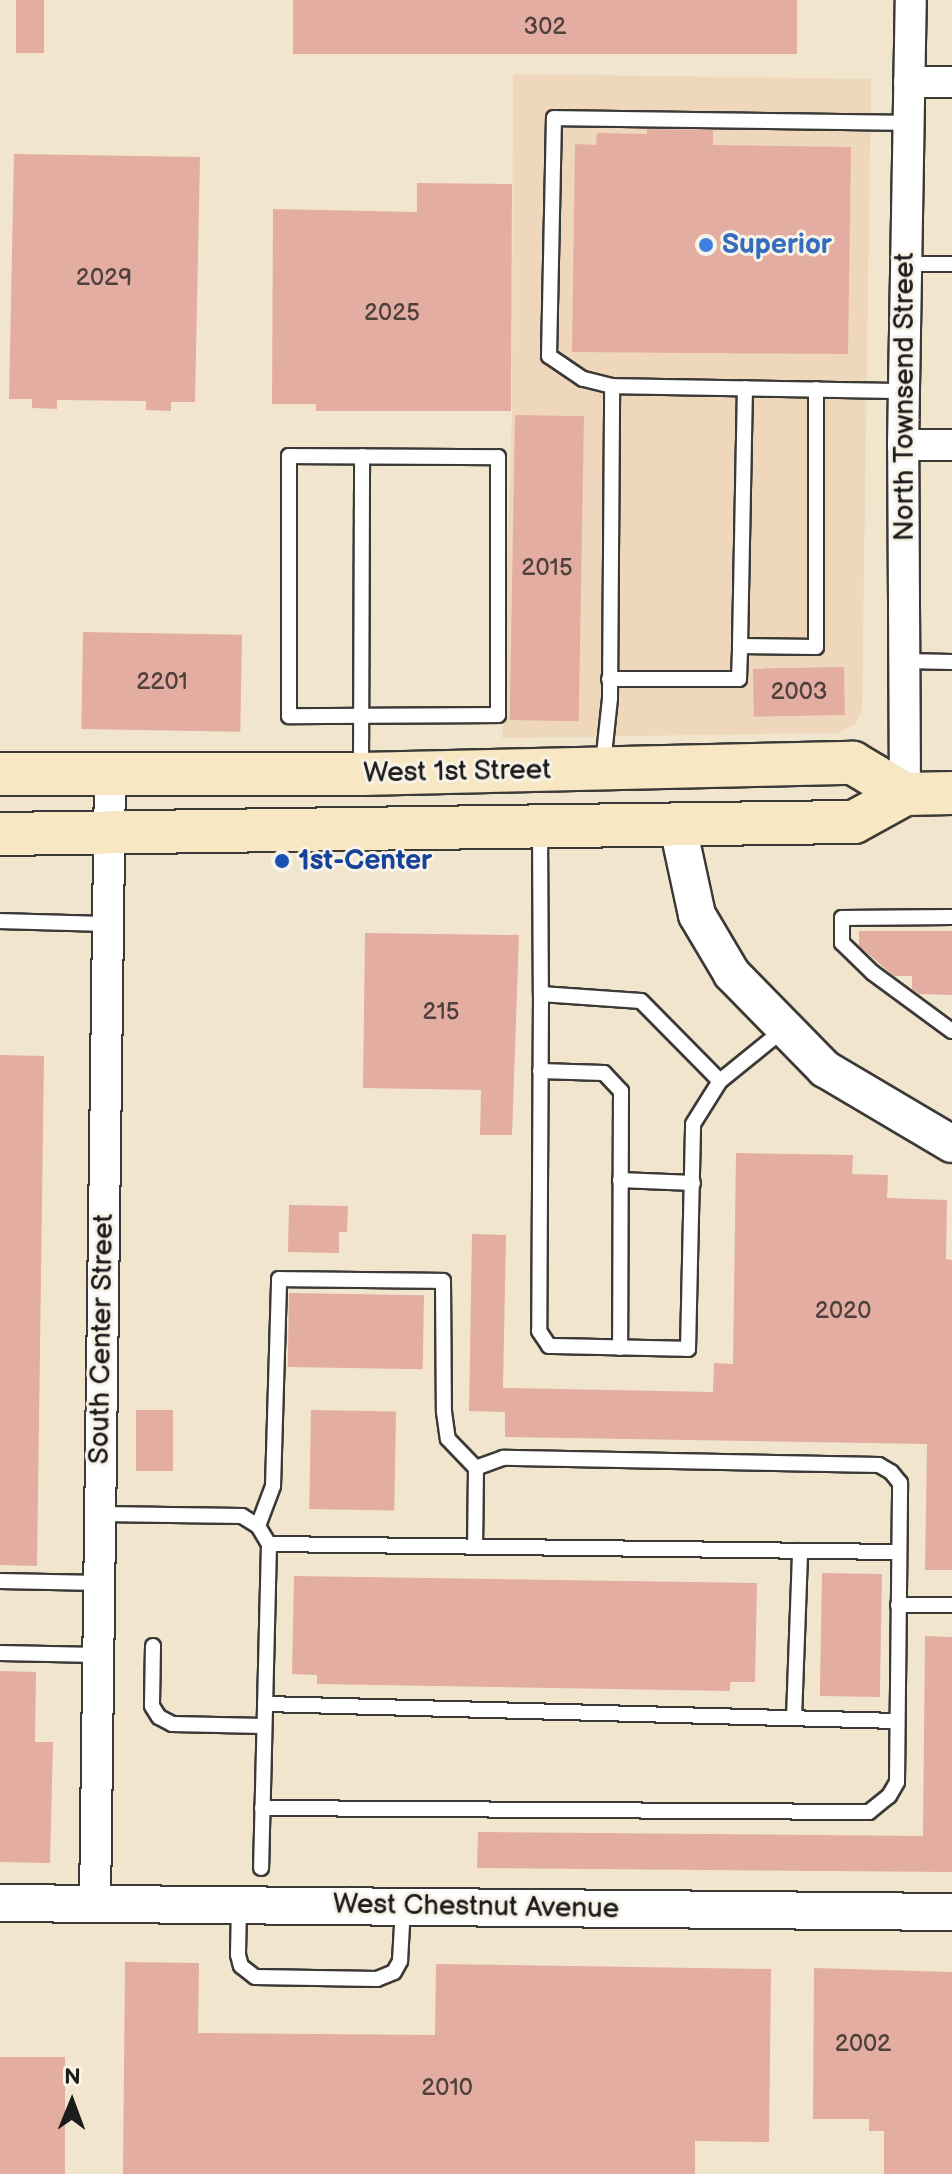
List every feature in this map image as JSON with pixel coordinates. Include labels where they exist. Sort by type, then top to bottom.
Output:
[{"type":"main road","name":"West 1st Street","points":[[0,774],[361,774],[853,763],[905,794]]},
{"type":"main road","name":"West 1st Street","points":[[0,834],[540,829],[854,822],[905,794],[952,793]]},
{"type":"street","name":"North Townsend Street","points":[[905,794],[903,445],[911,0]]},
{"type":"street","points":[[909,82],[952,82]]},
{"type":"street","points":[[903,445],[952,445]]},
{"type":"street","name":"South Center Street","points":[[95,1903],[110,774]]},
{"type":"street","points":[[678,827],[697,915],[710,943],[783,1030],[825,1069],[952,1144]]},
{"type":"street","name":"West Chestnut Avenue","points":[[0,1903],[952,1912]]},
{"type":"lane","points":[[904,391],[612,386],[583,379],[549,356],[554,118],[908,123]]},
{"type":"lane","points":[[906,264],[952,264]]},
{"type":"lane","points":[[604,769],[609,679],[612,386]]},
{"type":"lane","points":[[609,679],[739,679],[745,388]]},
{"type":"lane","points":[[740,646],[816,647],[816,389]]},
{"type":"lane","points":[[289,456],[362,456],[498,457],[498,715],[289,716],[289,456]]},
{"type":"lane","points":[[361,774],[362,456]]},
{"type":"lane","points":[[905,661],[952,662]]},
{"type":"lane","points":[[540,829],[539,1331],[549,1346],[688,1349],[693,1124],[720,1081],[783,1030]]},
{"type":"lane","points":[[952,917],[842,918],[842,943],[873,973],[952,1031]]},
{"type":"lane","points":[[0,921],[108,924]]},
{"type":"lane","points":[[541,994],[641,1001],[720,1081]]},
{"type":"lane","points":[[540,1071],[604,1073],[616,1081],[621,1091],[620,1348]]},
{"type":"lane","points":[[620,1180],[693,1183]]},
{"type":"lane","points":[[258,1526],[273,1486],[279,1279],[443,1281],[448,1439],[476,1468],[475,1547]]},
{"type":"lane","points":[[262,1808],[869,1812],[897,1782],[900,1483],[879,1465],[503,1458],[476,1468]]},
{"type":"lane","points":[[100,1514],[242,1516],[258,1526],[269,1544],[261,1868]]},
{"type":"lane","points":[[269,1544],[898,1552]]},
{"type":"lane","points":[[794,1718],[800,1551]]},
{"type":"lane","points":[[0,1581],[100,1583]]},
{"type":"lane","points":[[898,1605],[952,1605]]},
{"type":"lane","points":[[153,1646],[152,1706],[159,1717],[172,1724],[264,1726]]},
{"type":"lane","points":[[0,1653],[98,1655]]},
{"type":"lane","points":[[265,1704],[897,1721]]},
{"type":"lane","points":[[239,1905],[238,1955],[241,1966],[255,1977],[377,1979],[394,1972],[400,1961],[403,1907]]},
{"type":"shaded area","points":[[513,74],[871,79],[862,710],[855,724],[837,733],[502,738],[512,410]]},
{"type":"building","points":[[16,0],[44,0],[44,53],[16,53]]},
{"type":"building","points":[[293,0],[797,0],[797,54],[293,54]]},
{"type":"building","points":[[647,129],[713,130],[713,145],[851,147],[848,354],[572,352],[575,144],[596,145],[597,133],[647,134]]},
{"type":"building","points":[[14,154],[200,157],[195,402],[171,402],[171,411],[146,410],[146,401],[57,400],[57,409],[32,408],[32,399],[9,399]]},
{"type":"building","points":[[417,183],[512,184],[511,411],[316,411],[316,404],[272,404],[273,209],[417,212]]},
{"type":"building","points":[[515,415],[584,416],[579,721],[510,720]]},
{"type":"building","points":[[83,632],[242,635],[240,732],[81,729]]},
{"type":"building","points":[[844,667],[845,715],[754,717],[753,669]]},
{"type":"building","points":[[859,931],[952,931],[952,995],[919,994],[912,989],[912,976],[894,976],[859,946]]},
{"type":"building","points":[[365,933],[519,935],[512,1135],[480,1135],[481,1090],[363,1088]]},
{"type":"building","points":[[0,1055],[44,1056],[37,1566],[0,1565]]},
{"type":"building","points":[[736,1153],[853,1155],[852,1174],[888,1175],[887,1198],[947,1200],[946,1259],[952,1260],[952,1570],[925,1570],[927,1444],[505,1437],[505,1412],[469,1411],[472,1234],[506,1235],[503,1388],[713,1392],[714,1363],[733,1364]]},
{"type":"building","points":[[289,1205],[348,1206],[347,1232],[339,1232],[339,1253],[288,1252]]},
{"type":"building","points":[[289,1293],[424,1295],[423,1369],[288,1367]]},
{"type":"building","points":[[136,1410],[173,1410],[173,1471],[136,1471]]},
{"type":"building","points":[[311,1410],[396,1411],[394,1510],[309,1509]]},
{"type":"building","points":[[822,1573],[882,1574],[880,1697],[820,1696]]},
{"type":"building","points":[[294,1576],[757,1583],[755,1682],[730,1682],[730,1691],[317,1684],[317,1675],[292,1674]]},
{"type":"building","points":[[925,1636],[952,1637],[952,1872],[477,1868],[478,1832],[923,1836]]},
{"type":"building","points":[[0,1671],[36,1672],[35,1742],[53,1742],[50,1863],[0,1862]]},
{"type":"building","points":[[125,1962],[199,1963],[198,2033],[435,2035],[436,1964],[771,1969],[769,2142],[695,2141],[695,2174],[123,2174]]},
{"type":"building","points":[[814,1968],[952,1972],[952,2174],[884,2174],[884,2131],[869,2131],[869,2119],[813,2119]]},
{"type":"building","points":[[0,2057],[65,2057],[65,2174],[0,2174]]},
{"type":"place","name":"Superior","points":[[706,245]]},
{"type":"place","name":"1st-Center","points":[[282,861]]}]
